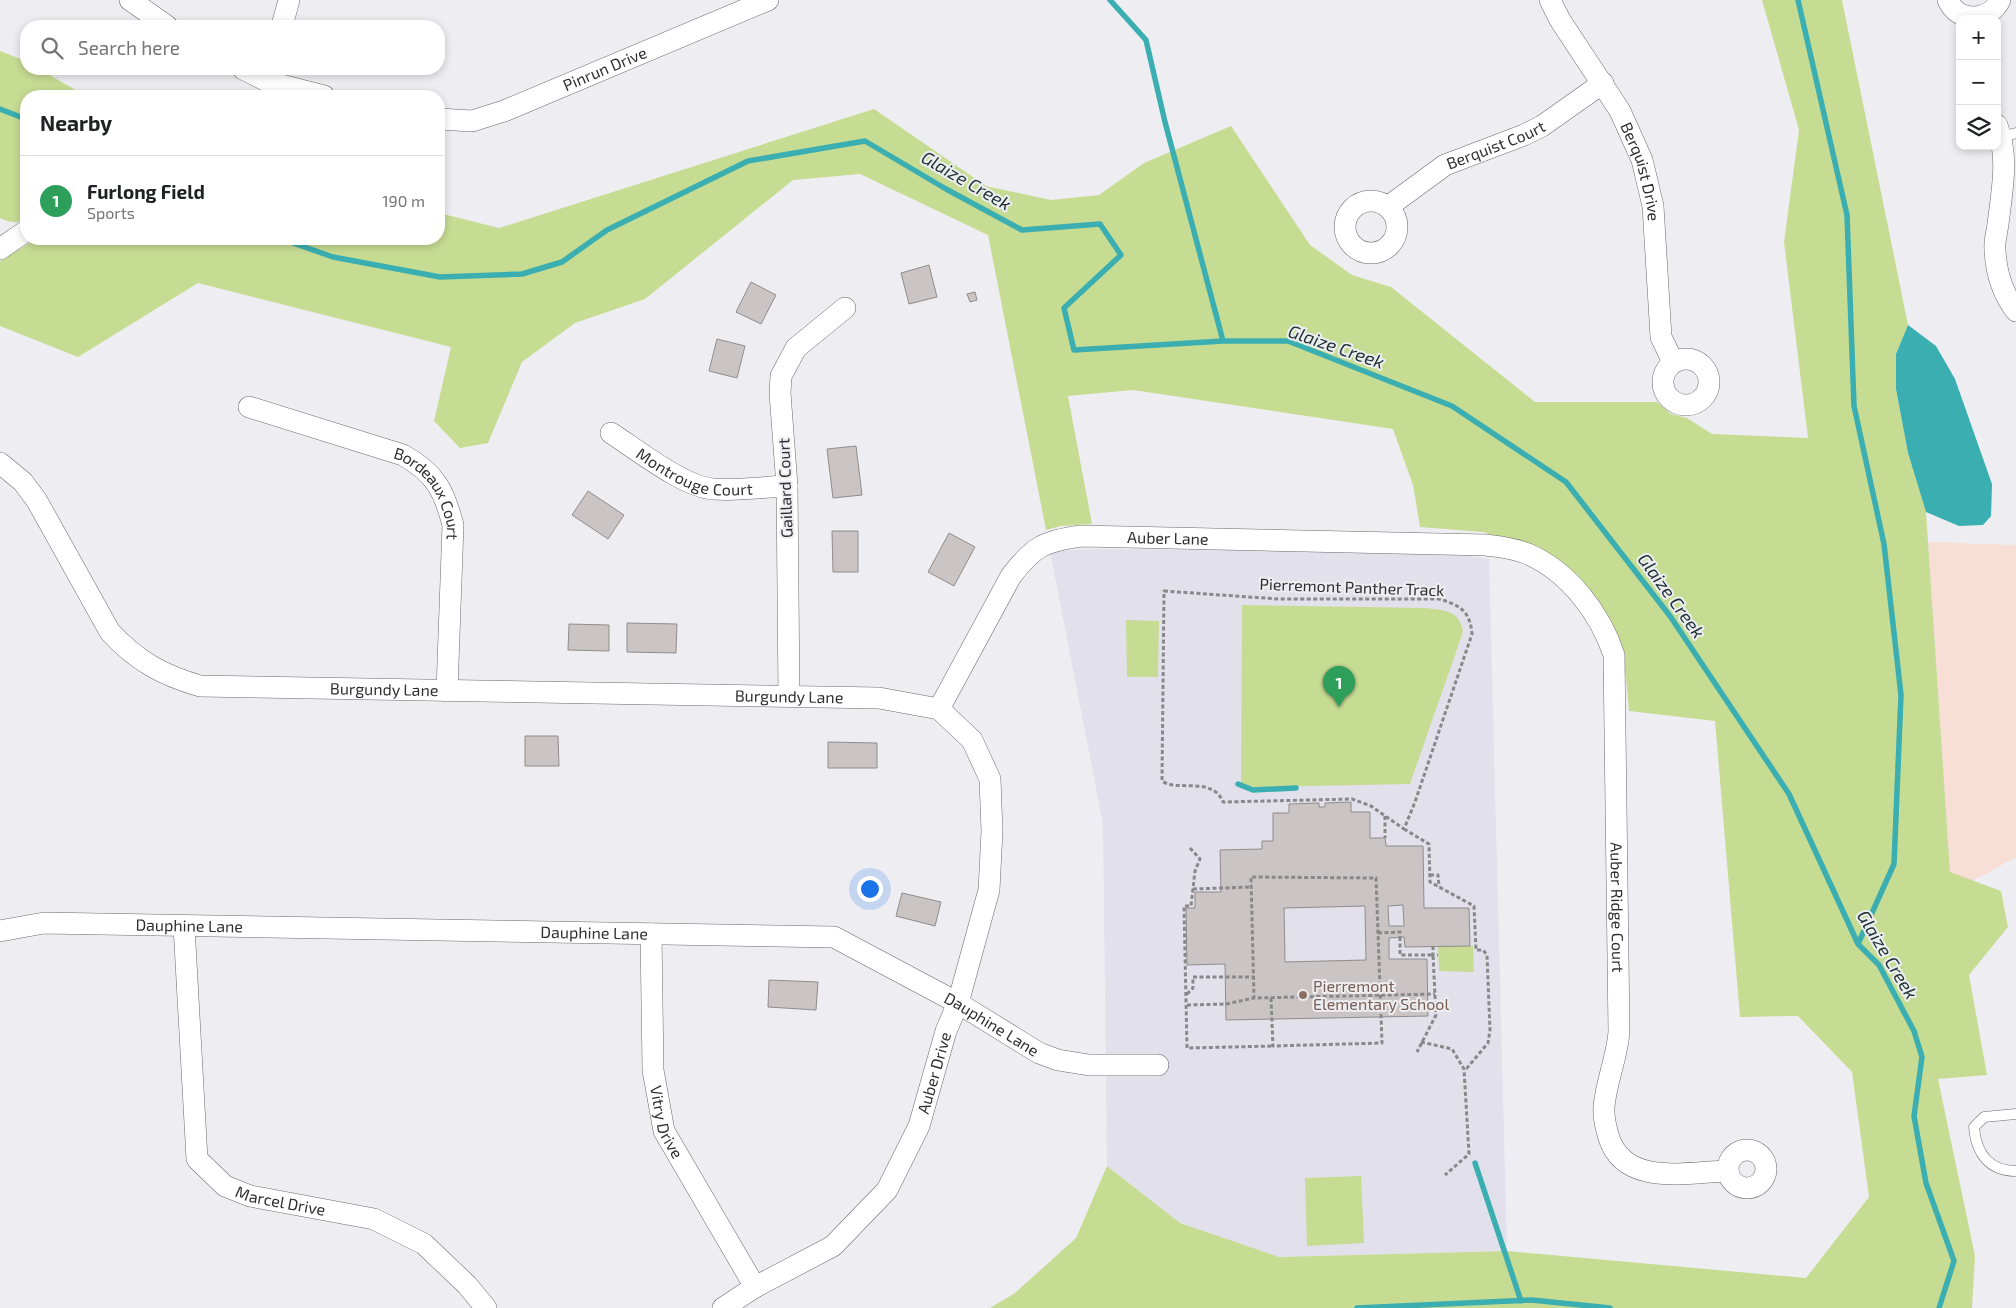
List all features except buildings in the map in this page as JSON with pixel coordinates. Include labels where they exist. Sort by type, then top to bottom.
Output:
[{"type":"street","points":[[130,0],[158,20]]},
{"type":"street","points":[[283,20],[288,0]]},
{"type":"street","name":"Pinrun Drive","points":[[445,119],[472,120],[504,111],[768,0]]},
{"type":"street","name":"Berquist Drive","points":[[1550,0],[1560,20],[1603,83],[1632,133],[1642,160],[1653,206],[1661,338],[1673,362]]},
{"type":"street","points":[[1948,0],[1956,11],[1963,15]]},
{"type":"street","points":[[1984,15],[1993,10],[2000,0]]},
{"type":"street","points":[[271,76],[308,90]]},
{"type":"street","name":"Berquist Court","points":[[1389,206],[1445,164],[1524,135],[1542,126],[1603,83]]},
{"type":"street","points":[[2005,132],[2005,170],[1995,249],[2000,280],[2009,302],[2016,311]]},
{"type":"street","points":[[2,244],[20,234]]},
{"type":"street","name":"Gaillard Court","points":[[789,696],[787,486],[780,393],[781,376],[796,348],[845,308]]},
{"type":"street","name":"Bordeaux Court","points":[[249,408],[403,455],[422,466],[436,482],[447,500],[453,525],[447,691]]},
{"type":"street","name":"Montrouge Court","points":[[611,433],[697,486],[713,490],[787,486]]},
{"type":"street","name":"Burgundy Lane","points":[[0,462],[23,482],[37,501],[110,632],[125,648],[148,665],[175,679],[200,686],[879,698],[939,708]]},
{"type":"street","name":"Auber Lane","points":[[939,708],[1011,576],[1026,556],[1042,546],[1061,538],[1081,536],[1486,545],[1509,548],[1528,554],[1547,565]]},
{"type":"street","name":"Auber Ridge Court","points":[[1547,565],[1572,585],[1599,619],[1609,639],[1614,655],[1619,1032],[1618,1046],[1604,1110],[1606,1130],[1612,1147],[1623,1162],[1641,1170],[1659,1174],[1728,1170]]},
{"type":"street","name":"Auber Drive","points":[[723,1308],[756,1287],[833,1246],[887,1190],[919,1126],[946,1032],[958,1003],[989,890],[992,831],[990,779],[972,740],[939,708]]},
{"type":"street","name":"Dauphine Lane","points":[[0,931],[44,923],[834,937],[958,1003],[1027,1046],[1058,1060],[1090,1065],[1158,1065]]},
{"type":"street","name":"Marcel Drive","points":[[184,926],[198,1159],[225,1186],[250,1196],[374,1219],[424,1244],[467,1285],[486,1308]]},
{"type":"street","name":"Vitry Drive","points":[[651,934],[653,1070],[664,1131],[756,1287]]},
{"type":"lane","points":[[2016,1114],[1984,1117],[1974,1127],[1975,1142],[1987,1160],[2002,1170],[2016,1170]]},
{"type":"path","name":"Pierremont Panther Track","points":[[1164,591],[1278,599],[1439,599],[1454,603],[1462,608],[1471,624],[1472,634],[1404,829],[1371,806],[1352,799],[1223,802],[1217,793],[1206,788],[1191,784],[1166,784],[1162,781],[1164,591]]},
{"type":"path","points":[[1385,815],[1385,838]]},
{"type":"path","points":[[1404,829],[1429,844],[1430,882],[1474,906],[1475,950],[1483,950],[1487,955],[1490,1030],[1488,1043],[1468,1068],[1464,1069]]},
{"type":"path","points":[[1190,848],[1200,859],[1195,871],[1191,906],[1184,906],[1188,1048],[1382,1043],[1376,878],[1251,877],[1254,998]]},
{"type":"path","points":[[1430,875],[1438,875],[1438,887]]},
{"type":"path","points":[[1193,889],[1251,887]]},
{"type":"path","points":[[1378,933],[1400,932],[1400,955],[1436,955]]},
{"type":"path","points":[[1417,1052],[1436,1015],[1436,955],[1432,946]]},
{"type":"path","points":[[1186,994],[1194,988],[1193,977],[1254,977]]},
{"type":"path","points":[[1186,1005],[1226,1004],[1254,998],[1435,994]]},
{"type":"path","points":[[1271,998],[1273,1046]]},
{"type":"path","points":[[1421,1042],[1452,1049],[1464,1069],[1469,1154],[1445,1175]]},
{"type":"shaded area","points":[[1928,542],[2016,545],[2016,857],[1973,881],[1950,872]]},
{"type":"shaded area","name":"Pierremont Elementary School","points":[[1099,549],[1442,552],[1489,559],[1507,1251],[1278,1257],[1180,1223],[1107,1166],[1103,824],[1050,551]]},
{"type":"green space","points":[[1762,0],[1842,0],[1908,325],[1896,354],[1896,389],[1908,453],[1926,512],[1950,872],[2001,891],[2008,927],[1969,975],[1987,1075],[1938,1079],[1975,1256],[1972,1308],[990,1308],[1015,1293],[1076,1238],[1107,1166],[1180,1223],[1279,1257],[1507,1251],[1806,1278],[1869,1197],[1852,1072],[1798,1016],[1740,1017],[1715,721],[1629,711],[1621,650],[1524,546],[1483,532],[1420,527],[1413,485],[1393,429],[1133,390],[1068,396],[1092,524],[1061,526],[1046,530],[988,235],[860,174],[793,180],[645,299],[575,323],[522,362],[488,443],[460,448],[434,421],[451,347],[198,283],[78,357],[0,326],[0,261],[26,245],[445,245],[445,214],[499,228],[874,109],[986,186],[1051,200],[1099,195],[1144,163],[1231,126],[1310,245],[1352,275],[1391,287],[1535,402],[1657,402],[1671,414],[1687,418],[1712,434],[1808,438],[1784,242],[1799,130]]},
{"type":"green space","points":[[0,51],[20,59],[20,75],[49,75],[76,90],[20,90],[20,222],[10,222],[0,218]]},
{"type":"green space","points":[[1242,605],[1426,608],[1450,612],[1455,615],[1461,624],[1463,632],[1410,784],[1254,787],[1241,783]]},
{"type":"green space","points":[[1126,620],[1159,621],[1158,677],[1127,677]]},
{"type":"green space","points":[[1438,946],[1473,946],[1474,972],[1439,971]]},
{"type":"green space","points":[[1361,1176],[1364,1243],[1307,1246],[1305,1178]]},
{"type":"water","points":[[1908,325],[1936,346],[1955,379],[1992,484],[1991,516],[1983,525],[1959,526],[1926,512],[1908,453],[1896,389],[1896,354]]},
{"type":"waterway","points":[[1110,0],[1146,40],[1165,122],[1223,341]]},
{"type":"waterway","points":[[1798,0],[1847,215],[1854,406],[1884,544],[1901,695],[1894,864],[1858,944]]},
{"type":"waterway","name":"Glaize Creek","points":[[0,109],[20,117]]},
{"type":"waterway","name":"Glaize Creek","points":[[299,245],[333,257],[440,277],[522,274],[562,262],[607,230],[748,161],[865,141],[946,189],[1022,230],[1100,224],[1121,255],[1064,308],[1074,350],[1223,341],[1288,341],[1452,406],[1566,482],[1670,616],[1789,794],[1858,944],[1879,965],[1914,1031],[1922,1057],[1914,1116],[1926,1183],[1954,1261],[1939,1308]]},
{"type":"waterway","points":[[1238,784],[1253,790],[1296,788]]},
{"type":"waterway","points":[[1475,1163],[1521,1301]]},
{"type":"waterway","points":[[1357,1308],[1532,1300],[1610,1308]]},
{"type":"place","name":"Furlong Field","points":[[1339,707]]},
{"type":"place","name":"Pierremont Elementary School","points":[[1303,995]]}]
